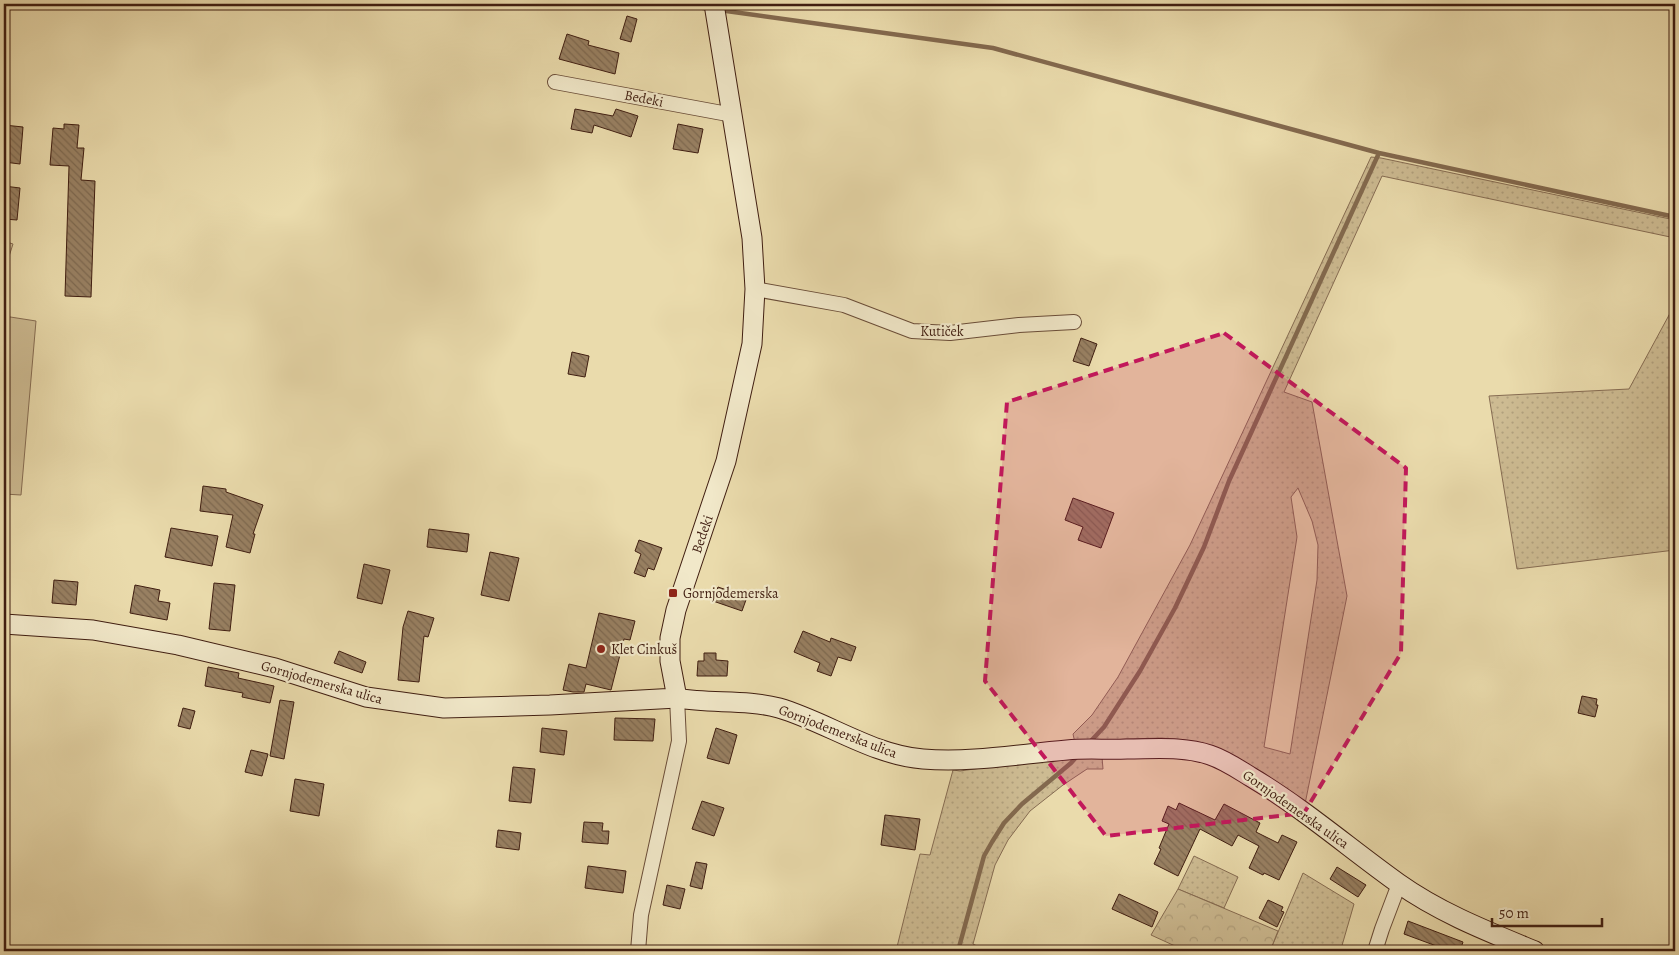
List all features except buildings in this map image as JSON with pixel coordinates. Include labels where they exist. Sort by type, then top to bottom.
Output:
[{"type":"street","name":"Bedeki","points":[[638,951],[641,915],[679,741],[677,698],[670,661],[670,638],[676,610],[729,451],[752,344],[755,289],[752,238],[715,10]]},
{"type":"street","name":"Bedeki","points":[[554,82],[733,116]]},
{"type":"street","name":"Kutiček","points":[[755,289],[844,305],[912,331],[950,333],[1020,325],[1074,322]]},
{"type":"street","name":"Gornjodemerska ulica","points":[[4,624],[93,630],[178,645],[275,668],[366,697],[444,708],[550,706],[677,698],[754,704],[801,715],[876,748],[897,755],[919,759],[948,761],[1070,750],[1170,748],[1196,751],[1214,756],[1269,787],[1399,884],[1450,914],[1536,951]]},
{"type":"street","points":[[1375,951],[1399,884]]},
{"type":"highlighted area","points":[[1224,333],[1406,468],[1401,653],[1304,813],[1106,836],[985,681],[1007,402]]},
{"type":"green space","points":[[1371,157],[1675,220],[1675,238],[1382,176],[1284,392],[1312,402],[1347,596],[1305,804],[1213,747],[1192,741],[1162,738],[1075,743],[1073,734],[1092,715],[1118,677],[1190,545]],"holes":[[[1298,488],[1312,521],[1318,545],[1317,580],[1290,754],[1264,747],[1297,537],[1291,497]]]},
{"type":"green space","points":[[4,241],[13,244],[4,272]]},
{"type":"green space","points":[[1675,304],[1675,550],[1517,569],[1489,396],[1629,389]]},
{"type":"green space","points":[[4,316],[36,321],[21,495],[4,494]]},
{"type":"green space","points":[[1068,756],[1102,757],[1103,769],[1087,769],[1063,785],[1030,811],[1008,840],[995,865],[973,944],[987,951],[896,951],[920,854],[930,855],[953,770],[960,771]]},
{"type":"green space","points":[[1194,856],[1238,877],[1224,908],[1178,889]]},
{"type":"green space","points":[[1303,873],[1354,904],[1341,949],[1345,951],[1270,951]]},
{"type":"green space","points":[[1178,889],[1278,931],[1270,951],[1186,951],[1151,935]]},
{"type":"waterway","points":[[681,4],[709,9]]},
{"type":"waterway","points":[[719,10],[993,48],[1379,153],[1675,217]]},
{"type":"waterway","points":[[1089,743],[1104,727],[1140,671],[1175,608],[1204,547],[1229,481],[1379,153]]},
{"type":"waterway","points":[[958,951],[984,856],[992,842],[1004,823],[1022,804],[1079,754]]},
{"type":"place","name":"Gornjodemerska","points":[[673,593]]},
{"type":"place","name":"Klet Cinkuš","points":[[601,649]]}]
